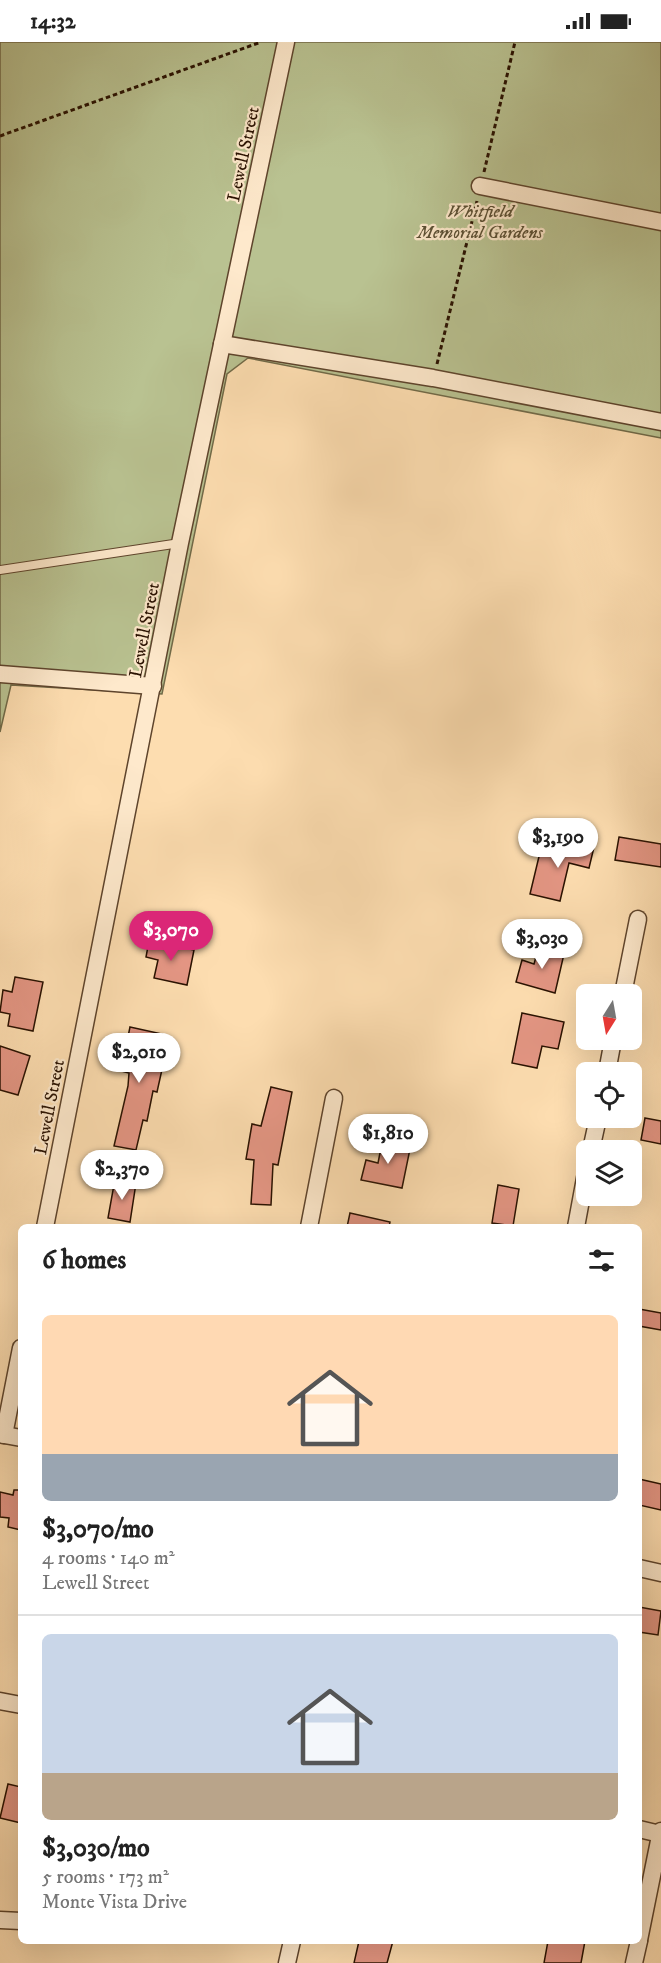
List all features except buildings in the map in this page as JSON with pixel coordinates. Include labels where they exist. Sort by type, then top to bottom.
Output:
[{"type":"street","name":"Lewell Street","points":[[46,1224],[180,543],[286,42]]},
{"type":"street","points":[[480,186],[661,222]]},
{"type":"street","points":[[222,344],[433,378],[661,422]]},
{"type":"street","points":[[0,675],[153,686]]},
{"type":"street","points":[[624,984],[638,919]]},
{"type":"street","points":[[310,1224],[334,1098]]},
{"type":"street","points":[[577,1224],[580,1206]]},
{"type":"street","points":[[18,1362],[2,1435],[18,1438]]},
{"type":"street","points":[[642,1569],[661,1573]]},
{"type":"street","points":[[0,1701],[18,1704]]},
{"type":"street","points":[[642,1829],[661,1832],[642,1925]]},
{"type":"street","points":[[0,1920],[18,1922]]},
{"type":"street","points":[[287,1963],[291,1944]]},
{"type":"street","points":[[634,1963],[638,1944]]},
{"type":"lane","points":[[0,570],[180,543]]},
{"type":"path","points":[[0,136],[261,42]]},
{"type":"path","points":[[433,378],[515,42]]},
{"type":"green space","name":"Whitfield Memorial Gardens","points":[[0,42],[661,42],[661,438],[248,358],[227,374],[162,694],[11,685],[0,732]]}]
